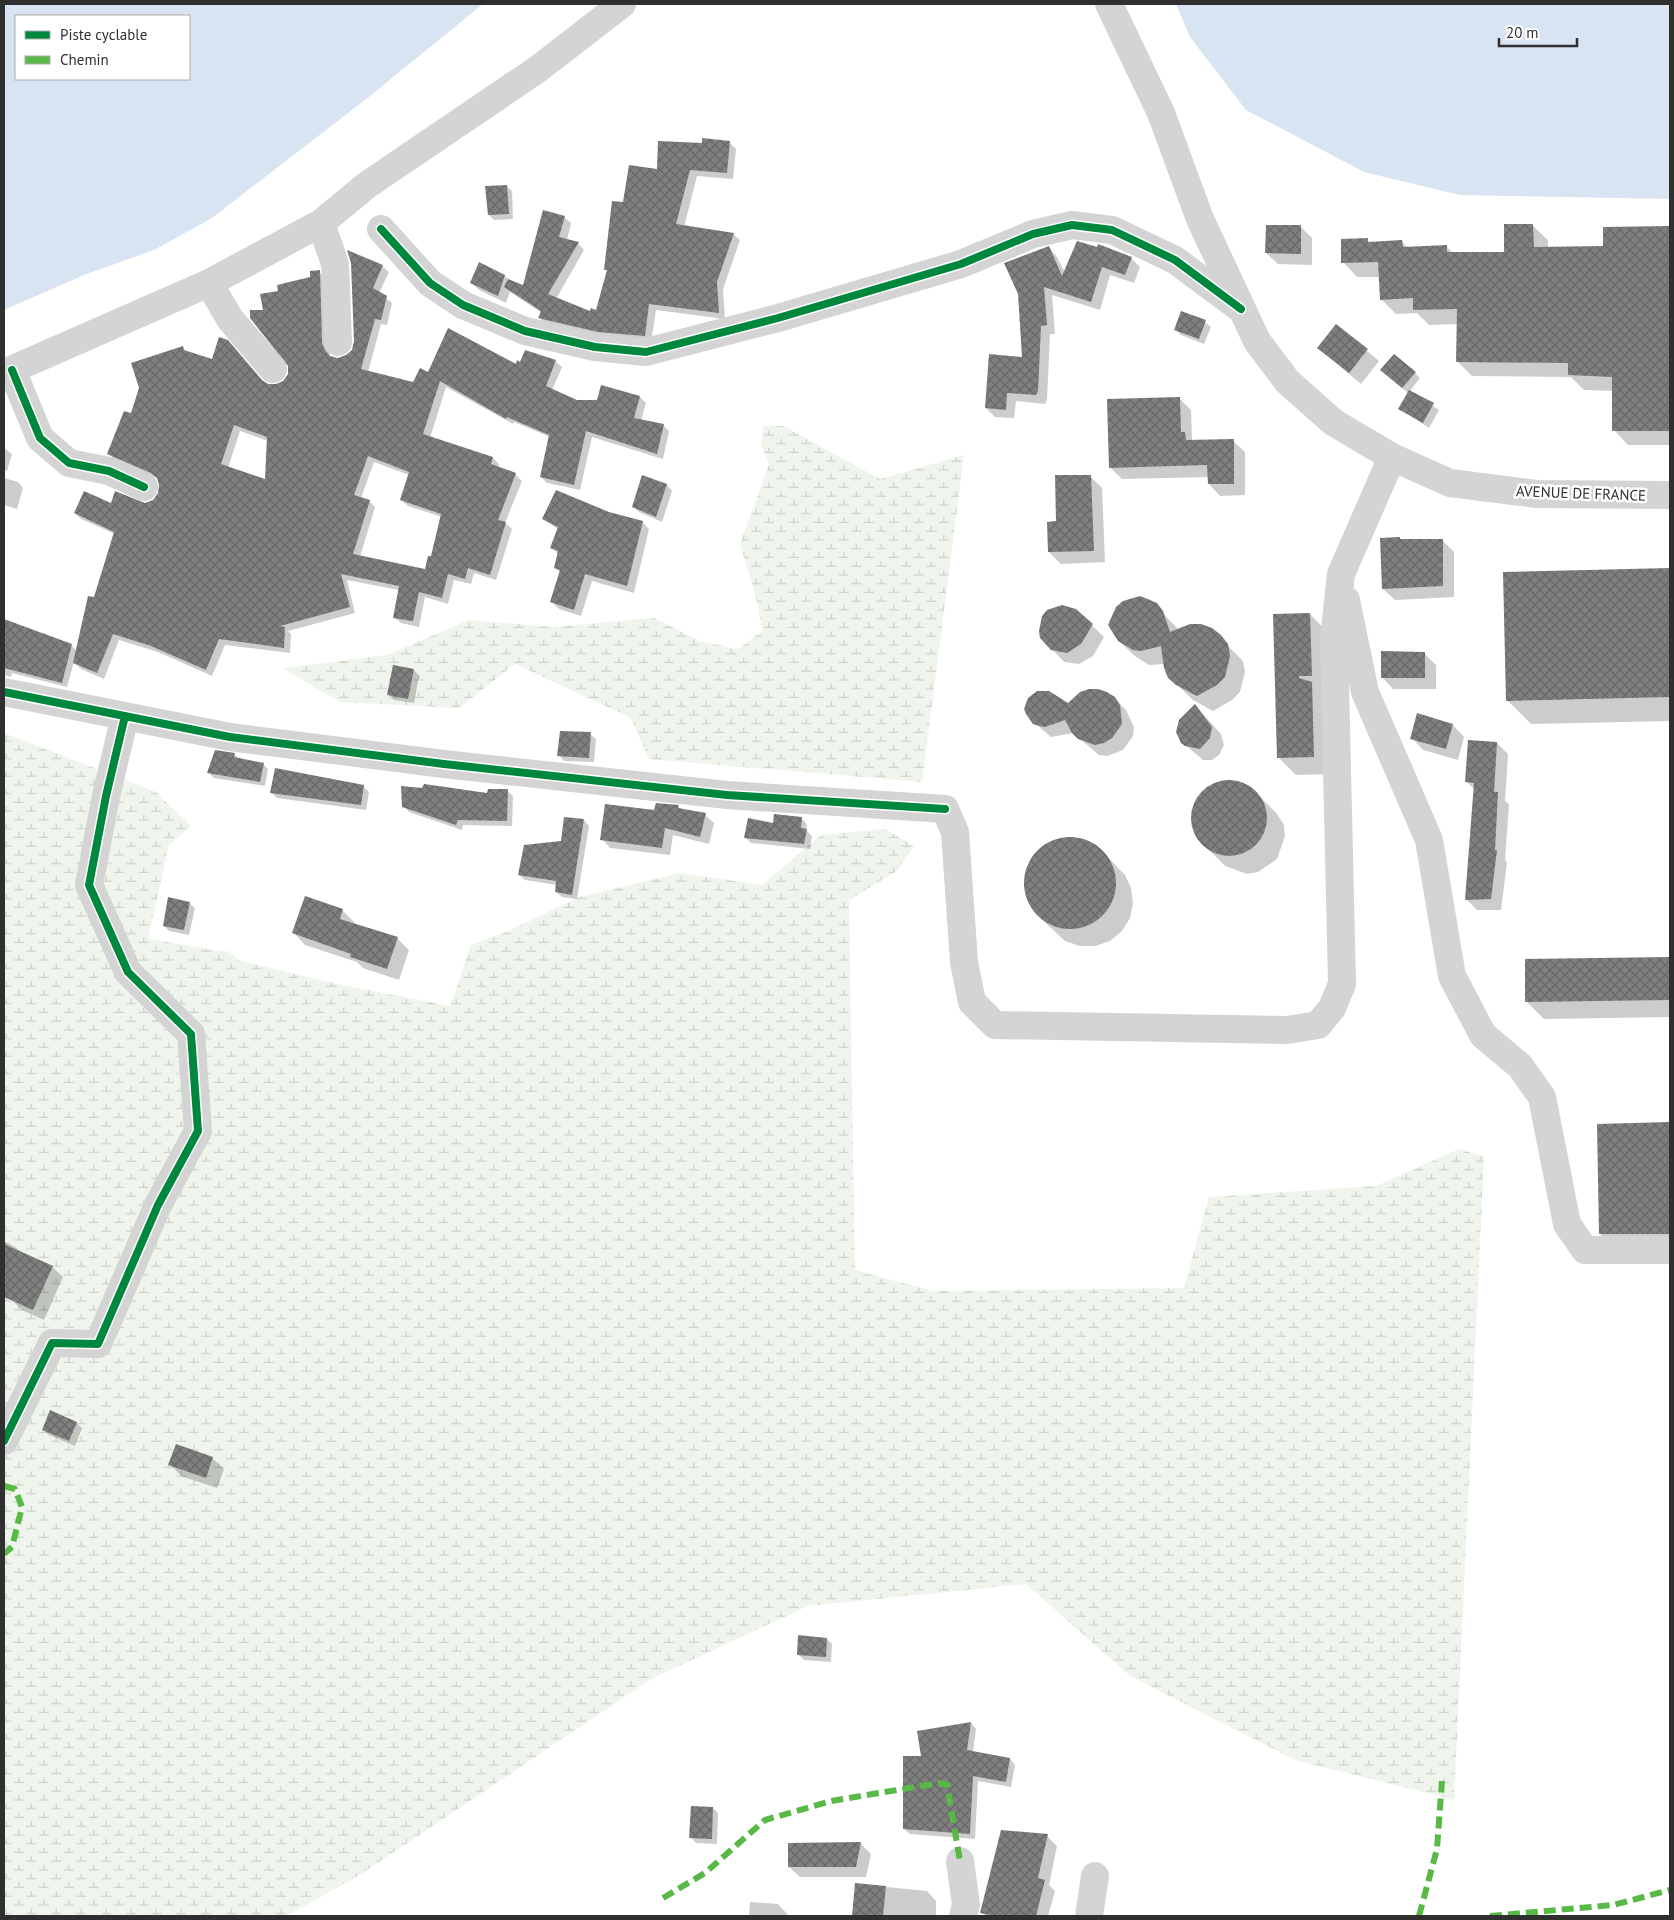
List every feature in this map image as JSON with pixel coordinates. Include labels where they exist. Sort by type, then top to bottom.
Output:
[{"type":"street","points":[[144,487],[109,471],[69,463],[40,438],[8,371],[209,282],[321,223],[367,185],[538,69],[622,4]]},
{"type":"street","name":"AVENUE DE FRANCE","points":[[1109,4],[1161,114],[1200,220],[1241,310],[1258,341],[1287,381],[1333,422],[1392,457],[1450,482],[1537,494],[1670,495]]},
{"type":"street","points":[[321,223],[335,264],[338,342]]},
{"type":"street","points":[[381,229],[430,283],[463,305],[525,330],[595,347],[646,352],[778,318],[961,264],[1033,234],[1072,225],[1112,230],[1175,260],[1241,310]]},
{"type":"street","points":[[209,282],[230,319],[273,370]]},
{"type":"street","points":[[4,692],[230,737],[444,764],[727,795],[945,809],[955,832],[964,962],[972,1002],[995,1025],[1287,1030],[1318,1025],[1332,1008],[1342,984],[1334,639],[1341,574],[1392,457]]},
{"type":"street","points":[[1341,574],[1365,692],[1429,840],[1452,976],[1483,1035],[1520,1066],[1542,1098],[1567,1224],[1584,1250],[1670,1250]]},
{"type":"street","points":[[4,1441],[52,1342],[98,1344],[158,1205],[198,1131],[190,1034],[128,972],[90,885],[106,796],[125,716]]},
{"type":"street","points":[[960,1861],[966,1905],[963,1916]]},
{"type":"street","points":[[1089,1916],[1095,1876]]},
{"type":"green space","points":[[764,426],[783,426],[880,479],[964,455],[922,782],[649,759],[631,718],[515,664],[459,708],[340,702],[283,668],[387,655],[469,620],[553,627],[654,618],[700,641],[738,649],[762,631],[756,597],[740,544],[769,465],[761,444]]},
{"type":"green space","points":[[4,733],[156,792],[191,826],[169,845],[148,939],[229,952],[241,961],[337,984],[450,1006],[471,945],[509,931],[579,897],[680,873],[762,885],[821,835],[885,829],[914,846],[897,871],[849,900],[855,1270],[933,1291],[1184,1288],[1209,1197],[1376,1186],[1459,1149],[1484,1157],[1454,1800],[1295,1760],[1130,1676],[1026,1584],[808,1606],[653,1678],[358,1876],[286,1916],[4,1916]]},
{"type":"water","points":[[4,4],[483,4],[365,100],[212,218],[154,250],[84,275],[4,310]]},
{"type":"water","points":[[1176,4],[1670,4],[1670,199],[1460,195],[1364,172],[1246,110],[1190,37]]},
{"type":"building","points":[[702,138],[730,141],[727,173],[690,170],[676,224],[734,233],[717,282],[719,313],[649,304],[645,336],[598,332],[538,318],[541,311],[504,287],[508,279],[523,285],[543,210],[565,216],[559,237],[579,242],[548,294],[590,311],[591,308],[596,310],[607,270],[604,270],[612,201],[623,202],[629,165],[657,169],[658,141],[702,143]]},
{"type":"building","points":[[507,185],[509,214],[488,215],[485,186]]},
{"type":"building","points":[[1504,224],[1533,224],[1534,247],[1603,246],[1603,227],[1670,226],[1670,431],[1612,431],[1612,377],[1568,375],[1568,363],[1456,362],[1457,309],[1413,310],[1413,298],[1380,300],[1378,262],[1341,263],[1341,239],[1368,238],[1368,242],[1402,240],[1403,247],[1447,245],[1447,252],[1504,252]]},
{"type":"building","points":[[1266,225],[1301,225],[1301,254],[1265,253]]},
{"type":"building","points":[[1077,241],[1097,247],[1098,244],[1132,257],[1125,275],[1102,267],[1091,302],[1044,287],[1047,325],[1041,326],[1038,391],[1036,395],[1007,393],[1006,410],[985,408],[989,354],[1022,357],[1018,294],[1004,263],[1049,246],[1062,276]]},
{"type":"building","points":[[347,250],[383,265],[373,288],[387,296],[381,320],[375,319],[361,369],[413,382],[420,368],[428,372],[448,328],[516,364],[517,360],[520,362],[525,350],[556,360],[546,386],[577,400],[597,400],[601,385],[640,396],[634,418],[664,424],[657,454],[586,431],[574,485],[540,477],[549,435],[507,417],[506,419],[440,381],[423,434],[493,457],[491,464],[516,473],[498,520],[506,522],[490,575],[468,568],[465,579],[448,574],[442,598],[419,592],[413,621],[393,618],[399,586],[341,574],[350,607],[280,626],[285,627],[284,648],[219,639],[206,670],[151,646],[113,634],[97,673],[73,663],[88,596],[94,597],[114,532],[74,513],[84,491],[111,503],[115,491],[145,503],[153,500],[158,493],[159,485],[157,478],[151,473],[107,454],[124,411],[131,413],[139,388],[131,363],[183,346],[184,350],[212,359],[219,337],[228,340],[262,380],[268,384],[276,384],[283,381],[288,374],[288,366],[250,318],[250,310],[263,310],[260,294],[278,291],[277,285],[310,277],[310,271],[320,270],[322,343],[330,356],[338,358],[346,355],[352,350],[354,341],[351,263]],"holes":[[[234,425],[267,437],[265,479],[221,464]],[[368,456],[409,472],[400,500],[441,514],[431,556],[428,556],[425,569],[353,554],[370,500],[354,495]]]},
{"type":"building","points":[[479,262],[505,275],[498,296],[470,283]]},
{"type":"building","points":[[1181,311],[1206,320],[1199,339],[1174,330]]},
{"type":"building","points":[[1336,324],[1368,349],[1349,373],[1317,348]]},
{"type":"building","points":[[1394,354],[1416,372],[1402,388],[1380,370]]},
{"type":"building","points":[[1409,390],[1434,403],[1423,423],[1398,409]]},
{"type":"building","points":[[1180,397],[1181,432],[1185,432],[1186,440],[1234,439],[1234,484],[1208,484],[1207,465],[1109,468],[1107,399]]},
{"type":"building","points":[[642,475],[667,484],[656,517],[632,507]]},
{"type":"building","points":[[1055,475],[1091,475],[1094,551],[1048,552],[1047,522],[1056,521]]},
{"type":"building","points":[[556,490],[609,512],[643,521],[627,586],[585,574],[574,610],[550,602],[560,570],[554,568],[558,551],[550,548],[558,527],[542,519]]},
{"type":"building","points":[[1400,537],[1400,539],[1443,539],[1443,586],[1382,589],[1380,538]]},
{"type":"building","points":[[1670,568],[1670,697],[1506,701],[1503,572]]},
{"type":"building","points":[[1140,596],[1157,603],[1163,611],[1170,632],[1190,624],[1201,624],[1212,628],[1221,635],[1228,644],[1230,656],[1225,677],[1217,685],[1197,696],[1176,685],[1168,678],[1164,668],[1161,646],[1141,651],[1133,650],[1118,641],[1108,625],[1116,607],[1123,601]]},
{"type":"building","points":[[1062,605],[1076,609],[1093,624],[1081,644],[1067,653],[1051,650],[1040,638],[1039,631],[1042,616],[1047,610]]},
{"type":"building","points":[[1310,613],[1312,676],[1299,676],[1299,678],[1312,682],[1314,757],[1277,758],[1273,614]]},
{"type":"building","points":[[4,619],[72,644],[62,683],[4,668]]},
{"type":"building","points":[[1381,651],[1425,652],[1425,678],[1381,678]]},
{"type":"building","points":[[393,665],[414,669],[408,699],[387,695]]},
{"type":"building","points":[[1089,689],[1107,692],[1115,697],[1120,705],[1122,724],[1112,738],[1104,743],[1095,745],[1078,739],[1072,733],[1065,720],[1045,727],[1033,724],[1024,709],[1028,698],[1037,691],[1049,691],[1068,703],[1080,692]]},
{"type":"building","points":[[1195,704],[1212,727],[1210,738],[1200,749],[1185,746],[1181,743],[1176,732],[1179,720]]},
{"type":"building","points":[[1417,713],[1453,724],[1446,749],[1410,739]]},
{"type":"building","points":[[560,731],[591,732],[589,758],[557,756]]},
{"type":"building","points":[[1468,740],[1497,742],[1494,792],[1498,792],[1495,850],[1497,850],[1491,899],[1465,900],[1474,783],[1465,782]]},
{"type":"building","points":[[215,750],[235,753],[234,757],[264,763],[260,782],[207,773]]},
{"type":"building","points":[[275,768],[364,785],[361,805],[270,793]]},
{"type":"building","points":[[1237,780],[1250,786],[1261,797],[1267,810],[1265,833],[1250,850],[1237,856],[1221,856],[1208,850],[1193,833],[1191,810],[1197,797],[1214,782]]},
{"type":"building","points":[[424,784],[487,793],[488,789],[508,789],[507,821],[458,820],[456,825],[402,807],[401,786],[422,788]]},
{"type":"building","points":[[656,803],[679,805],[678,808],[706,813],[700,837],[665,828],[662,848],[600,840],[605,804],[654,810]]},
{"type":"building","points":[[774,814],[802,817],[801,828],[807,829],[804,844],[744,838],[748,818],[773,823]]},
{"type":"building","points":[[564,817],[584,819],[572,895],[555,892],[556,881],[518,875],[524,845],[561,841]]},
{"type":"building","points":[[1070,837],[1088,840],[1103,850],[1113,865],[1116,883],[1113,901],[1103,916],[1088,926],[1070,929],[1052,926],[1037,916],[1027,901],[1024,883],[1027,865],[1037,850],[1052,840]]},
{"type":"building","points":[[305,896],[343,909],[340,919],[398,937],[387,969],[350,957],[351,954],[292,933]]},
{"type":"building","points":[[168,897],[190,902],[184,930],[163,926]]},
{"type":"building","points":[[1669,957],[1670,1000],[1525,1002],[1525,959]]},
{"type":"building","points":[[1670,1122],[1670,1234],[1599,1234],[1597,1124]]},
{"type":"building","points":[[4,1244],[53,1266],[33,1310],[4,1297]]},
{"type":"building","points":[[50,1410],[77,1422],[69,1441],[42,1430]]},
{"type":"building","points":[[176,1444],[213,1457],[206,1478],[168,1465]]},
{"type":"building","points":[[798,1635],[827,1638],[826,1657],[797,1655]]},
{"type":"building","points":[[971,1722],[967,1750],[1010,1758],[1006,1782],[973,1776],[970,1834],[903,1829],[903,1756],[921,1756],[917,1731]]},
{"type":"building","points":[[691,1806],[713,1807],[712,1839],[689,1838]]},
{"type":"building","points":[[1001,1830],[1048,1834],[1038,1878],[1045,1880],[1036,1916],[995,1916],[980,1913]]},
{"type":"building","points":[[861,1842],[856,1867],[788,1867],[788,1843]]},
{"type":"building","points":[[855,1883],[886,1886],[883,1916],[852,1916]]},
{"type":"marked path","points":[[4,1486],[15,1489],[22,1507],[12,1547],[4,1554]]},
{"type":"marked path","points":[[1419,1916],[1437,1849],[1442,1781]]},
{"type":"marked path","points":[[663,1898],[705,1873],[765,1820],[831,1801],[939,1783],[947,1785],[960,1861]]},
{"type":"marked path","points":[[1490,1916],[1613,1905],[1670,1890]]},
{"type":"cycle path","points":[[381,229],[430,283],[463,305],[525,331],[595,347],[646,352],[778,318],[961,264],[1033,234],[1072,225],[1112,230],[1175,260],[1241,309]]},
{"type":"cycle path","points":[[12,370],[40,438],[69,463],[109,471],[144,487]]},
{"type":"cycle path","points":[[4,692],[230,737],[444,764],[727,795],[945,809]]},
{"type":"cycle path","points":[[4,1441],[52,1343],[98,1344],[158,1205],[198,1131],[191,1034],[128,972],[89,885],[106,796],[125,716]]}]
